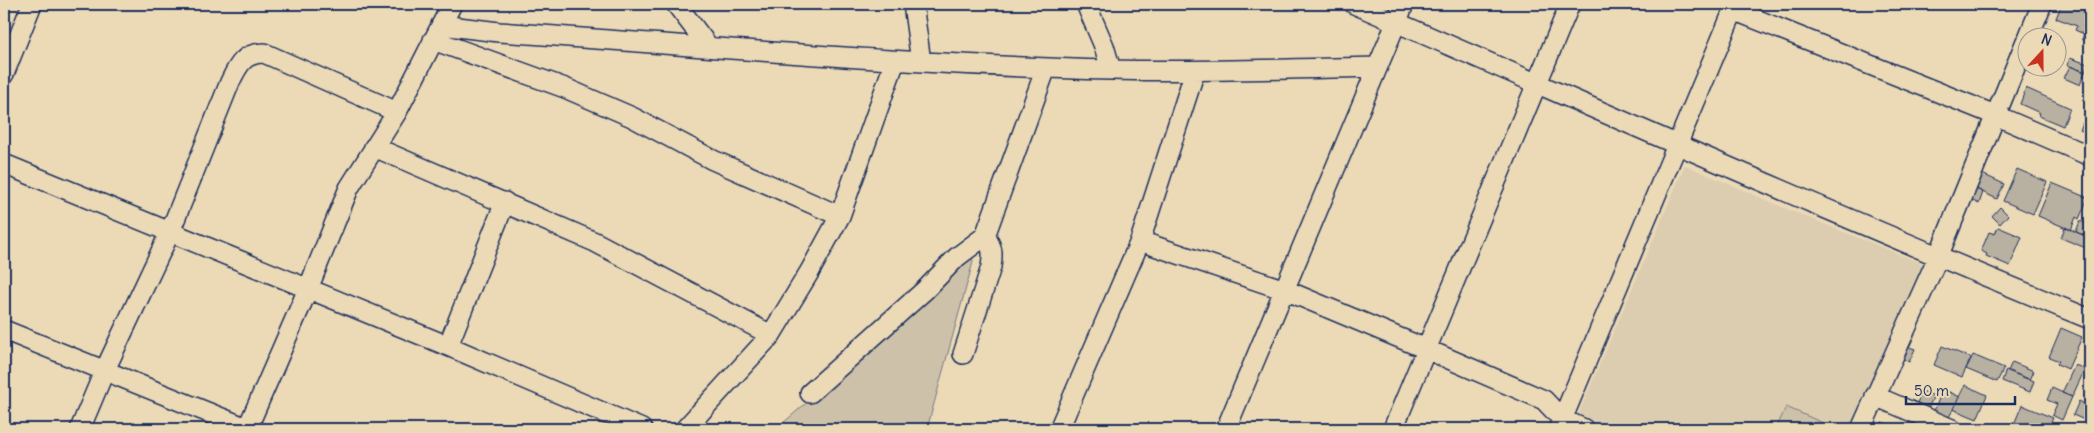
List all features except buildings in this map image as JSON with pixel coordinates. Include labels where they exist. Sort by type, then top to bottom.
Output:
[{"type":"street","points":[[4,74],[32,4]]},
{"type":"street","points":[[4,330],[248,429],[349,188],[396,112],[452,4]]},
{"type":"street","points":[[676,4],[708,46]]},
{"type":"street","points":[[912,4],[921,62]]},
{"type":"street","points":[[1086,4],[1101,36],[1111,70]]},
{"type":"street","points":[[1354,4],[1538,83],[1677,146],[1938,257],[2090,319]]},
{"type":"street","points":[[1226,429],[1404,4]]},
{"type":"street","points":[[1392,429],[1570,4]]},
{"type":"street","points":[[2032,28],[2042,4]]},
{"type":"street","points":[[1560,424],[1734,7],[2090,156]]},
{"type":"street","points":[[437,33],[499,32],[895,61],[1046,68],[1195,71],[1376,67]]},
{"type":"street","points":[[437,33],[632,117],[713,160],[840,216]]},
{"type":"street","points":[[80,429],[104,372],[170,232],[239,63],[248,56],[264,54],[396,112]]},
{"type":"street","points":[[686,429],[772,335],[810,271],[840,216],[895,61]]},
{"type":"street","points":[[1861,429],[1938,257],[2016,65]]},
{"type":"street","points":[[810,393],[925,290],[957,256],[985,236],[1046,68]]},
{"type":"street","points":[[1059,429],[1140,241],[1195,71]]},
{"type":"street","points":[[374,146],[595,242],[772,335]]},
{"type":"street","points":[[4,164],[448,346],[642,429]]},
{"type":"street","points":[[448,346],[505,202]]},
{"type":"street","points":[[963,354],[991,267],[993,255],[991,245],[985,236]]},
{"type":"street","points":[[1140,241],[1285,290],[1544,400],[1555,409],[1560,424]]},
{"type":"street","points":[[1875,396],[1952,429]]},
{"type":"street","points":[[1560,424],[1584,429]]},
{"type":"shaded area","points":[[1685,165],[1787,209],[1926,265],[1853,429],[1594,429],[1575,422]]},
{"type":"shaded area","points":[[972,255],[973,262],[927,429],[776,429],[875,344]]},
{"type":"shaded area","points":[[1786,407],[1837,429],[1776,429]]}]
